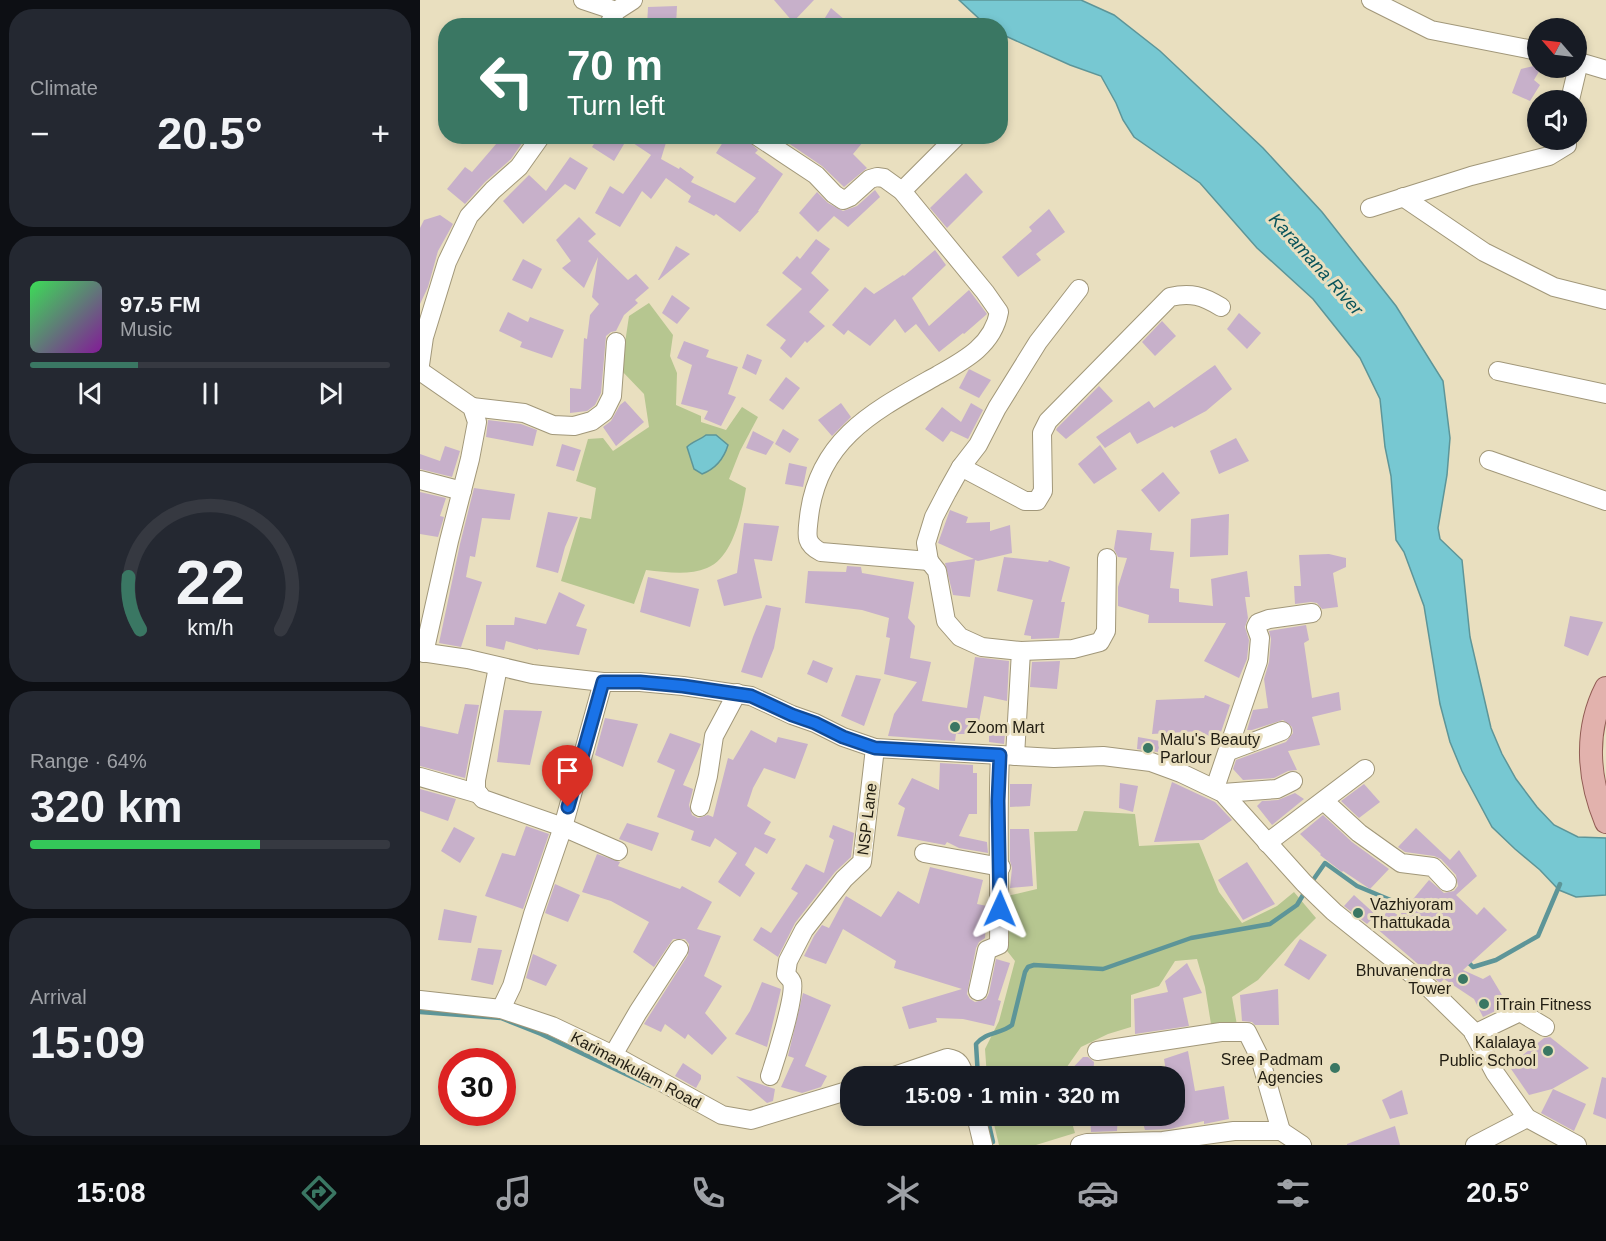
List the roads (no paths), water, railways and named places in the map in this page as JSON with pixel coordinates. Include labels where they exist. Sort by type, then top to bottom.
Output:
[{"type":"main road","points":[[1606,688],[1598,704],[1591,735],[1590,764],[1600,808],[1606,822]]},
{"type":"street","points":[[583,0],[612,18],[635,0]]},
{"type":"street","points":[[1371,0],[1431,30],[1527,49]]},
{"type":"street","points":[[1587,64],[1606,70]]},
{"type":"street","points":[[420,365],[424,337],[447,262],[470,216],[493,190],[519,167],[536,144]]},
{"type":"street","points":[[770,144],[816,174],[834,194],[843,200],[850,197],[870,179],[877,177],[884,178],[902,191],[999,312],[997,325],[990,336],[969,357],[892,401],[859,423],[845,436],[834,449],[813,495],[807,538],[812,547],[821,552],[928,561]]},
{"type":"street","points":[[902,191],[949,144]]},
{"type":"street","points":[[1370,208],[1549,156],[1559,150]]},
{"type":"street","points":[[1403,197],[1484,252],[1554,287],[1606,300]]},
{"type":"street","points":[[1078,289],[1038,342],[978,445],[961,467],[934,517],[926,543],[928,561],[937,571],[946,621],[960,637],[982,647],[1021,651],[1073,648],[1100,642],[1106,631],[1107,558]]},
{"type":"street","points":[[961,467],[1025,501],[1037,501],[1043,491],[1042,433],[1048,421],[1170,297],[1185,294],[1207,299],[1221,307]]},
{"type":"street","points":[[420,371],[472,407],[524,412],[553,425],[574,426],[592,421],[604,412],[612,396],[616,342]]},
{"type":"street","points":[[1498,371],[1606,394]]},
{"type":"street","points":[[472,407],[477,422],[422,652],[468,659],[532,674],[603,682],[672,685],[737,693],[751,696],[843,737],[875,748],[1054,758],[1103,756],[1151,762],[1219,791],[1334,912],[1428,987],[1474,1034],[1495,1073],[1527,1118],[1578,1145]]},
{"type":"street","points":[[1489,460],[1606,501]]},
{"type":"street","points":[[420,480],[462,491]]},
{"type":"street","points":[[1219,791],[1229,751],[1258,661],[1260,638],[1256,627],[1258,623],[1269,619],[1312,613]]},
{"type":"street","points":[[978,991],[987,950],[999,945],[998,801],[1008,755],[1021,651]]},
{"type":"street","points":[[498,667],[476,780],[476,791],[483,799],[563,827],[618,851]]},
{"type":"street","points":[[501,1009],[512,986],[533,914],[563,827],[603,682]]},
{"type":"street","points":[[700,807],[708,776],[714,736],[737,693]]},
{"type":"street","points":[[1229,751],[1282,731]]},
{"type":"street","name":"NSP Lane","points":[[770,1076],[784,1030],[791,994],[792,982],[786,974],[788,960],[804,930],[819,909],[844,879],[862,862],[875,748]]},
{"type":"street","points":[[1267,843],[1365,770]]},
{"type":"street","points":[[420,777],[479,794]]},
{"type":"street","points":[[1219,791],[1277,789],[1293,781]]},
{"type":"street","points":[[1324,801],[1359,833],[1401,863],[1433,867],[1447,882]]},
{"type":"street","points":[[924,853],[1000,867]]},
{"type":"street","points":[[613,1055],[638,1012],[680,949]]},
{"type":"street","name":"Karimankulam Road","points":[[420,1000],[501,1009],[552,1026],[613,1055],[722,1115],[752,1120],[840,1093]]},
{"type":"street","points":[[1474,1034],[1520,1012],[1545,1027]]},
{"type":"street","points":[[1097,1051],[1221,1032],[1247,1032],[1260,1058],[1281,1131]]},
{"type":"street","points":[[923,1066],[947,1058],[955,1059],[961,1066]]},
{"type":"street","points":[[1475,1145],[1527,1118]]},
{"type":"street","points":[[978,1126],[983,1145]]},
{"type":"street","points":[[1080,1145],[1163,1141],[1234,1131],[1281,1131],[1302,1145]]},
{"type":"water","name":"Karamana River","points":[[959,0],[1081,0],[1114,15],[1160,51],[1263,148],[1322,212],[1396,306],[1443,381],[1450,438],[1447,475],[1438,528],[1440,539],[1462,560],[1470,637],[1491,728],[1516,779],[1554,825],[1578,837],[1606,838],[1606,895],[1576,897],[1559,890],[1492,827],[1462,771],[1450,742],[1440,704],[1424,606],[1404,552],[1396,540],[1391,476],[1385,447],[1380,399],[1360,358],[1313,299],[1257,248],[1200,183],[1134,137],[1101,76],[1070,65],[1008,37],[1008,18],[978,18]]},
{"type":"water","points":[[706,435],[716,435],[728,445],[718,463],[702,474],[694,469],[687,447]]},
{"type":"waterway","points":[[1311,883],[1325,863],[1357,886],[1393,901],[1409,913]]},
{"type":"waterway","points":[[1466,960],[1473,967],[1496,960],[1538,936],[1560,884]]},
{"type":"waterway","points":[[977,1066],[976,1044],[984,1037],[1012,1025],[1028,967],[1034,965],[1103,969],[1191,938],[1270,924],[1297,905],[1306,890]]},
{"type":"waterway","points":[[420,1012],[501,1018],[541,1034],[651,1086]]},
{"type":"waterway","points":[[989,1126],[993,1142]]},
{"type":"place","name":"Zoom Mart","points":[[955,727]]},
{"type":"place","name":"Malu's Beauty Parlour","points":[[1148,748]]},
{"type":"place","name":"Vazhiyoram Thattukada","points":[[1358,913]]},
{"type":"place","name":"Bhuvanendra Tower","points":[[1463,979]]},
{"type":"place","name":"iTrain Fitness","points":[[1484,1004]]},
{"type":"place","name":"Kalalaya Public School","points":[[1548,1051]]},
{"type":"place","name":"Sree Padmam Agencies","points":[[1335,1068]]}]
